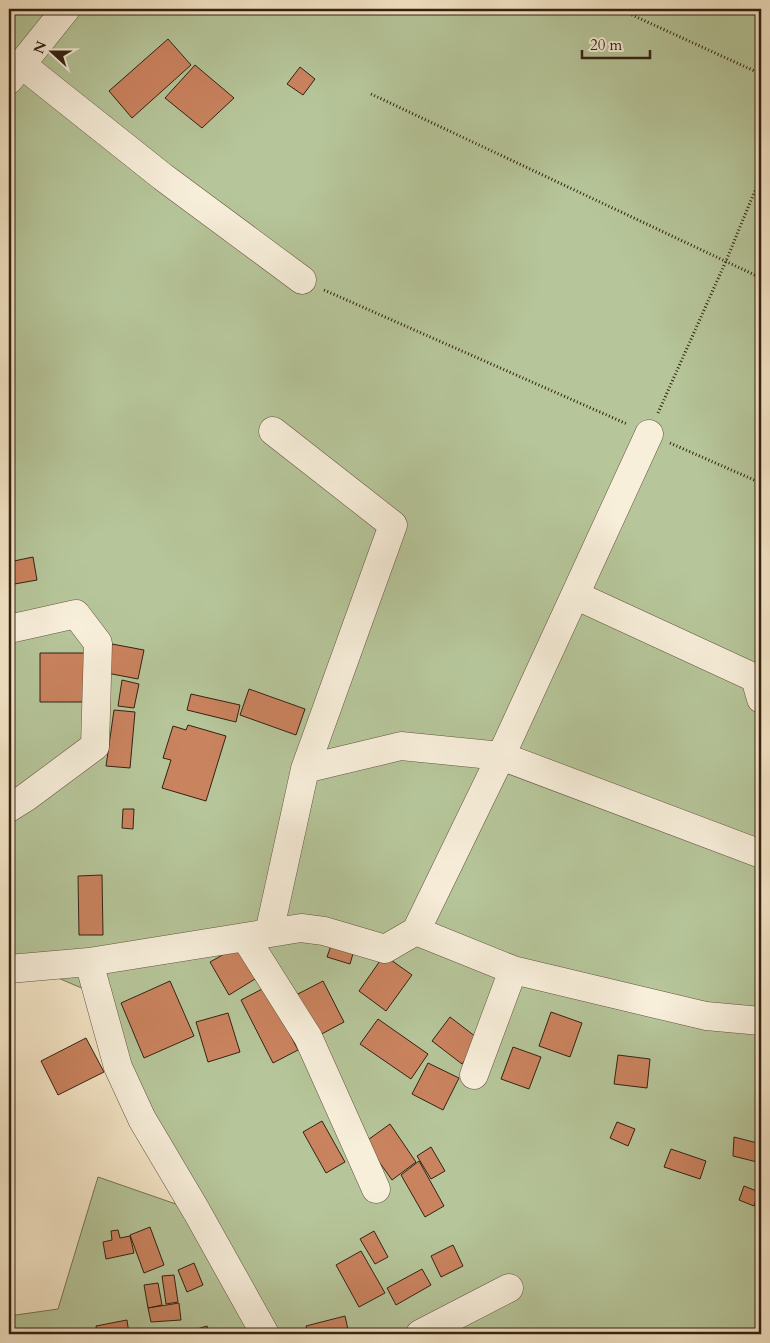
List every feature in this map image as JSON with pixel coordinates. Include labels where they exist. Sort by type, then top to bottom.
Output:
[{"type":"street","points":[[66,9],[15,72],[163,177],[302,280]]},
{"type":"street","points":[[273,432],[393,525],[305,769],[257,935],[308,1037],[376,1189]]},
{"type":"street","points":[[9,969],[89,962],[301,928],[385,949],[416,931],[500,756],[648,434]]},
{"type":"street","points":[[575,595],[759,684]]},
{"type":"street","points":[[9,629],[76,614],[98,643],[94,746],[26,798],[9,808]]},
{"type":"street","points":[[305,769],[401,746],[500,756],[761,854]]},
{"type":"street","points":[[416,931],[513,970],[706,1016],[761,1020]]},
{"type":"street","points":[[89,962],[118,1067],[142,1119],[197,1212],[265,1334]]},
{"type":"street","points":[[474,1075],[513,970]]},
{"type":"street","points":[[420,1334],[509,1288]]},
{"type":"path","points":[[619,9],[761,74]]},
{"type":"path","points":[[370,94],[761,278]]},
{"type":"path","points":[[648,434],[726,261],[761,176]]},
{"type":"path","points":[[302,280],[761,483]]},
{"type":"green space","points":[[9,9],[761,9],[761,1334],[9,1334],[9,1316],[58,1309],[98,1177],[196,1211],[142,1119],[107,999],[21,962],[9,964]]},
{"type":"building","points":[[168,39],[191,65],[132,118],[109,91]]},
{"type":"building","points":[[195,65],[234,98],[202,128],[165,98]]},
{"type":"building","points":[[300,67],[315,79],[303,95],[287,84]]},
{"type":"building","points":[[33,557],[37,580],[9,585],[9,562]]},
{"type":"building","points":[[112,644],[144,650],[138,679],[107,673]]},
{"type":"building","points":[[40,653],[87,653],[87,702],[40,702]]},
{"type":"building","points":[[122,680],[139,684],[134,708],[118,706]]},
{"type":"building","points":[[249,689],[305,709],[296,735],[240,715]]},
{"type":"building","points":[[191,694],[240,705],[236,722],[187,710]]},
{"type":"building","points":[[114,710],[135,712],[130,768],[106,766]]},
{"type":"building","points":[[188,725],[226,736],[206,801],[162,788],[171,760],[163,758],[173,726],[186,730]]},
{"type":"building","points":[[123,809],[134,809],[133,829],[122,828]]},
{"type":"building","points":[[102,875],[103,935],[79,935],[78,876]]},
{"type":"building","points":[[333,940],[355,947],[350,964],[327,957]]},
{"type":"building","points":[[242,944],[260,976],[229,995],[210,962]]},
{"type":"building","points":[[384,955],[412,975],[386,1011],[359,991]]},
{"type":"building","points":[[170,981],[194,1036],[144,1058],[121,1003]]},
{"type":"building","points":[[323,981],[344,1022],[316,1037],[294,996]]},
{"type":"building","points":[[266,987],[298,1050],[273,1063],[241,1000]]},
{"type":"building","points":[[551,1012],[582,1023],[570,1057],[539,1046]]},
{"type":"building","points":[[228,1013],[240,1052],[208,1062],[196,1022]]},
{"type":"building","points":[[450,1017],[480,1040],[462,1064],[432,1041]]},
{"type":"building","points":[[378,1019],[428,1054],[411,1079],[360,1044]]},
{"type":"building","points":[[86,1038],[104,1072],[58,1095],[41,1061]]},
{"type":"building","points":[[513,1047],[541,1057],[529,1089],[501,1079]]},
{"type":"building","points":[[618,1055],[650,1059],[647,1088],[614,1084]]},
{"type":"building","points":[[428,1063],[459,1078],[443,1110],[412,1094]]},
{"type":"building","points":[[322,1121],[345,1162],[326,1173],[303,1132]]},
{"type":"building","points":[[617,1122],[635,1129],[628,1146],[610,1138]]},
{"type":"building","points":[[390,1124],[416,1162],[392,1180],[365,1142]]},
{"type":"building","points":[[734,1137],[761,1144],[761,1163],[733,1156]]},
{"type":"building","points":[[431,1147],[445,1171],[431,1179],[417,1156]]},
{"type":"building","points":[[671,1149],[706,1161],[700,1179],[664,1167]]},
{"type":"building","points":[[419,1161],[444,1206],[425,1217],[401,1175]]},
{"type":"building","points":[[744,1186],[759,1192],[754,1206],[739,1200]]},
{"type":"building","points":[[150,1227],[164,1265],[144,1273],[130,1235]]},
{"type":"building","points":[[118,1230],[120,1238],[130,1236],[134,1253],[106,1259],[103,1242],[112,1240],[111,1231]]},
{"type":"building","points":[[374,1231],[388,1257],[375,1264],[360,1239]]},
{"type":"building","points":[[453,1245],[463,1266],[441,1277],[431,1256]]},
{"type":"building","points":[[361,1251],[385,1293],[359,1307],[336,1265]]},
{"type":"building","points":[[194,1263],[203,1285],[187,1292],[178,1270]]},
{"type":"building","points":[[422,1269],[431,1285],[396,1305],[387,1288]]},
{"type":"building","points":[[174,1275],[178,1302],[166,1304],[162,1276]]},
{"type":"building","points":[[158,1283],[162,1305],[148,1308],[144,1285]]},
{"type":"building","points":[[179,1303],[181,1320],[151,1322],[148,1308]]},
{"type":"building","points":[[345,1316],[349,1334],[308,1334],[306,1326]]},
{"type":"building","points":[[127,1320],[129,1334],[97,1334],[96,1326]]},
{"type":"building","points":[[207,1326],[209,1334],[180,1334]]}]
